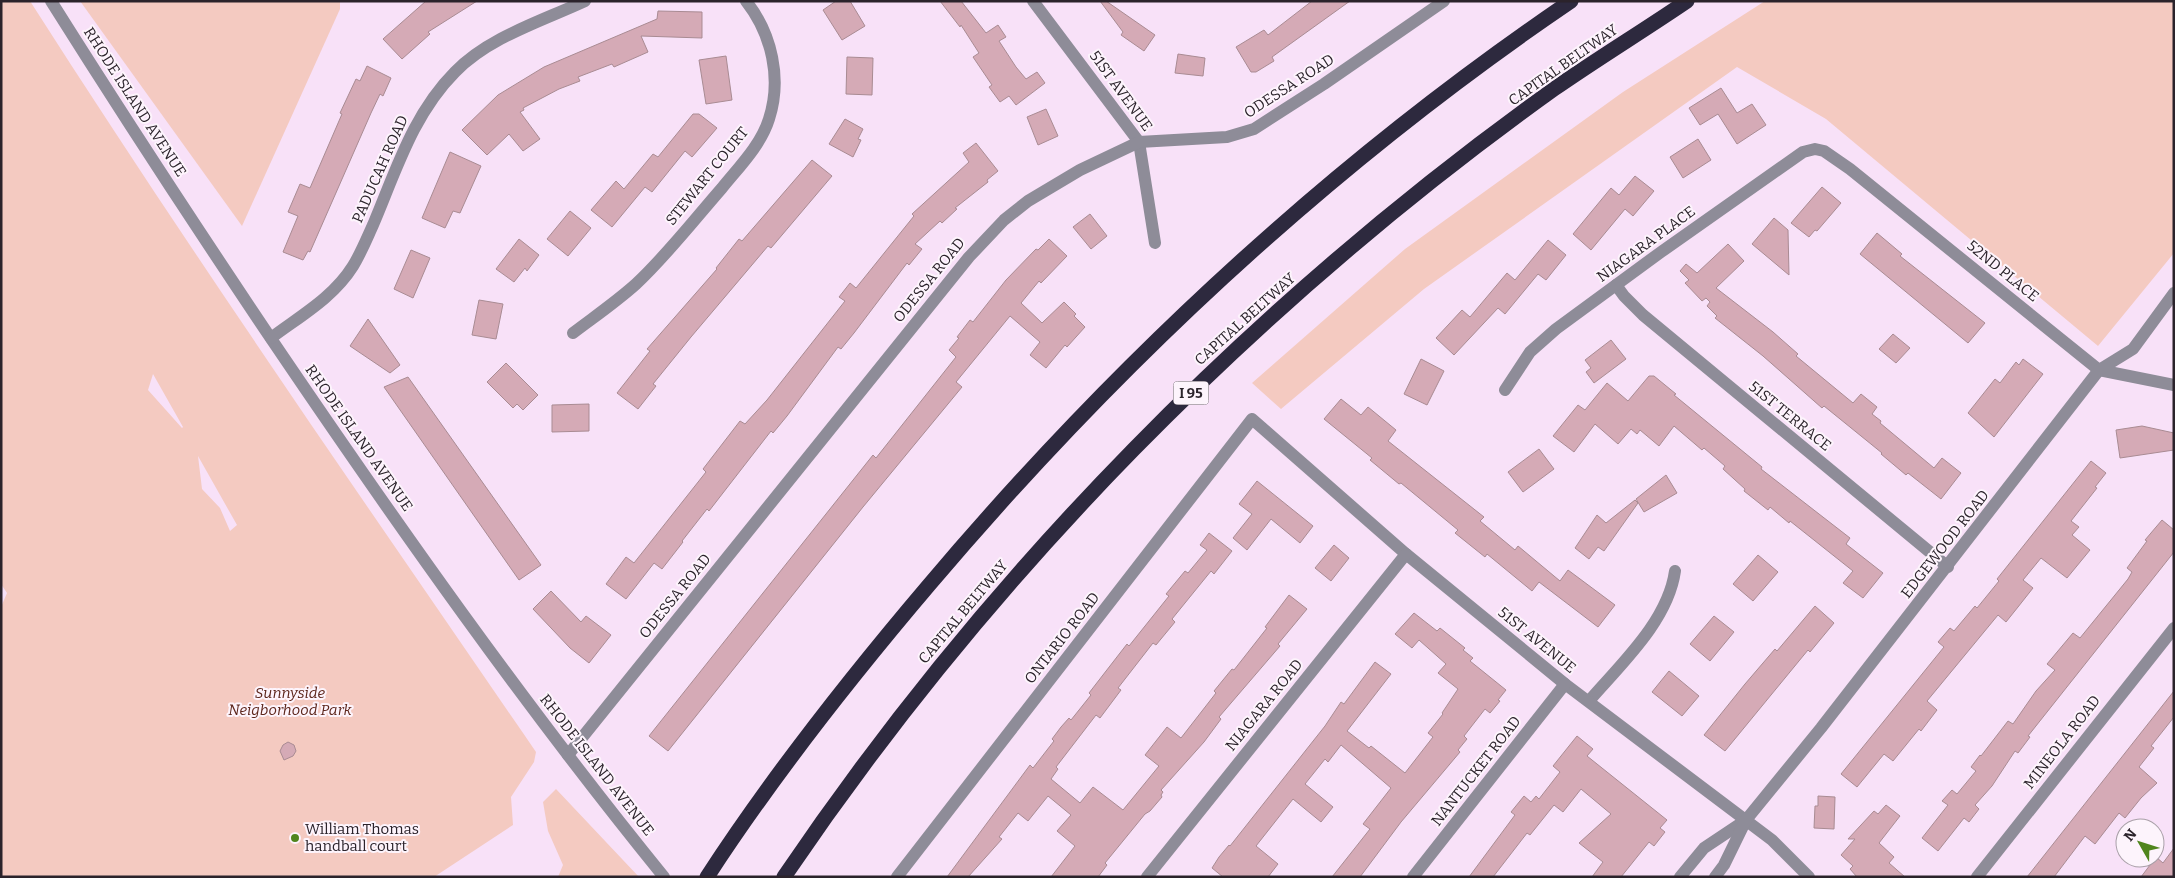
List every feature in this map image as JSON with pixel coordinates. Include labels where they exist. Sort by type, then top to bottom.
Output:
[{"type":"highway","points":[[712,870],[770,786],[898,621],[977,528],[1073,424],[1158,339],[1284,223],[1390,134],[1520,36],[1571,1]]},
{"type":"highway","name":"CAPITAL BELTWAY","points":[[784,877],[872,754],[944,661],[1023,566],[1200,383],[1316,277],[1428,185],[1555,89],[1687,1]]},
{"type":"street","name":"RHODE ISLAND AVENUE","points":[[51,1],[164,178],[331,428],[475,632],[664,877]]},
{"type":"street","name":"PADUCAH ROAD","points":[[271,338],[330,295],[354,265],[388,190],[406,143],[428,104],[456,71],[476,54],[506,37],[585,1]]},
{"type":"street","name":"STEWART COURT","points":[[573,333],[636,284],[663,256],[734,173],[764,131],[773,106],[776,86],[761,24],[746,1]]},
{"type":"street","name":"51ST AVENUE","points":[[1033,1],[1139,142],[1155,243]]},
{"type":"street","name":"ODESSA ROAD","points":[[568,755],[911,328],[986,237],[1004,220],[1028,201],[1080,170],[1139,142],[1226,137],[1254,129],[1444,1]]},
{"type":"street","name":"NIAGARA PLACE","points":[[1505,390],[1530,352],[1616,285],[1803,152],[1815,149],[1824,151]]},
{"type":"street","name":"52ND PLACE","points":[[1824,151],[1907,214],[2099,370],[2174,386]]},
{"type":"street","name":"51ST TERRACE","points":[[1616,285],[1643,315],[1948,567]]},
{"type":"street","name":"EDGEWOOD ROAD","points":[[1715,877],[1724,865],[1746,820],[1822,728],[2099,370],[2134,349],[2174,294]]},
{"type":"street","name":"51ST AVENUE","points":[[1252,419],[1406,554],[1565,684],[1772,840],[1809,877]]},
{"type":"street","name":"ONTARIO ROAD","points":[[897,877],[1252,419]]},
{"type":"street","name":"NIAGARA ROAD","points":[[1147,877],[1406,554]]},
{"type":"street","points":[[1589,701],[1662,611],[1674,583],[1675,571]]},
{"type":"street","name":"MINEOLA ROAD","points":[[1976,877],[2174,628]]},
{"type":"street","name":"NANTUCKET ROAD","points":[[1413,877],[1565,684]]},
{"type":"street","name":"EDGEWOOD ROAD","points":[[1680,877],[1704,848],[1746,820]]},
{"type":"green space","name":"Sunnyside Neigborhood Park","points":[[1,1],[30,1],[217,285],[536,752],[534,762],[511,797],[513,825],[434,877],[1,877],[1,607],[7,593],[1,584]],"holes":[[[153,374],[183,427],[182,428],[148,390]],[[198,456],[237,525],[230,531],[220,508],[202,489]]]},
{"type":"green space","points":[[80,1],[340,1],[340,9],[242,226]]},
{"type":"green space","points":[[1765,1],[2174,1],[2174,253],[2098,346],[1826,119],[1737,67],[1424,289],[1281,409],[1252,383],[1405,249],[1623,92]]},
{"type":"green space","points":[[556,789],[639,877],[558,877],[563,865],[548,831],[543,802]]},
{"type":"building","points":[[426,1],[477,1],[428,32],[430,34],[402,59],[383,39]]},
{"type":"building","points":[[836,1],[850,1],[865,26],[842,40],[823,10]]},
{"type":"building","points":[[940,1],[961,1],[986,33],[998,25],[1006,37],[999,41],[1016,67],[1026,79],[1037,72],[1045,83],[1016,105],[1009,96],[1000,102],[989,87],[992,85],[973,57],[979,53],[961,25],[960,27]]},
{"type":"building","points":[[1100,1],[1106,1],[1155,35],[1144,51],[1121,35],[1123,32]]},
{"type":"building","points":[[1312,1],[1350,1],[1272,57],[1274,61],[1256,72],[1251,72],[1236,47],[1264,30],[1268,35]]},
{"type":"building","points":[[658,11],[702,12],[702,38],[641,36],[648,52],[614,67],[612,64],[578,77],[580,81],[559,89],[523,108],[524,110],[520,112],[540,139],[523,151],[509,134],[487,155],[462,130],[498,95],[544,67],[657,19]]},
{"type":"building","points":[[1178,54],[1205,58],[1203,76],[1175,73]]},
{"type":"building","points":[[726,56],[732,100],[706,104],[699,60]]},
{"type":"building","points":[[847,57],[873,58],[872,95],[846,94]]},
{"type":"building","points":[[367,66],[391,78],[383,96],[380,94],[310,252],[308,251],[303,260],[283,252],[298,216],[288,212],[300,184],[310,188],[342,114],[340,113],[356,79],[360,81]]},
{"type":"building","points":[[1721,88],[1737,113],[1752,104],[1766,125],[1737,144],[1718,114],[1700,125],[1689,108]]},
{"type":"building","points":[[1046,109],[1058,136],[1038,145],[1027,117]]},
{"type":"building","points":[[693,114],[699,114],[717,128],[692,157],[685,151],[652,192],[645,187],[612,227],[591,210],[616,181],[624,189],[653,154],[658,157]]},
{"type":"building","points":[[845,119],[863,129],[858,139],[861,140],[853,157],[829,144]]},
{"type":"building","points":[[1698,139],[1711,160],[1683,178],[1670,157]]},
{"type":"building","points":[[976,143],[998,171],[987,180],[988,182],[955,208],[957,209],[942,223],[940,221],[915,244],[922,249],[909,265],[907,263],[841,349],[838,347],[787,416],[773,433],[771,431],[709,511],[707,509],[662,569],[654,563],[626,599],[606,584],[626,557],[634,563],[706,472],[703,469],[740,421],[745,424],[767,400],[845,301],[839,297],[850,283],[856,288],[914,216],[912,214],[969,162],[963,153]]},
{"type":"building","points":[[450,152],[481,166],[460,213],[453,211],[445,228],[422,218]]},
{"type":"building","points":[[812,160],[832,176],[771,248],[768,246],[691,337],[653,384],[656,386],[638,409],[617,393],[650,351],[647,349],[717,269],[739,239],[742,241]]},
{"type":"building","points":[[1635,176],[1654,191],[1633,216],[1625,209],[1591,250],[1573,234],[1611,188],[1619,195]]},
{"type":"building","points":[[1822,187],[1841,203],[1817,231],[1815,230],[1809,237],[1791,223]]},
{"type":"building","points":[[570,211],[591,228],[568,256],[547,239]]},
{"type":"building","points":[[1090,214],[1107,236],[1091,249],[1073,227]]},
{"type":"building","points":[[1774,218],[1788,230],[1789,275],[1752,244]]},
{"type":"building","points":[[1877,233],[1902,254],[1900,256],[1985,323],[1968,343],[1860,254]]},
{"type":"building","points":[[519,239],[539,255],[527,271],[525,268],[514,282],[496,269]]},
{"type":"building","points":[[1049,239],[1067,256],[1041,283],[1039,281],[1021,303],[1042,323],[1064,302],[1085,327],[1067,347],[1065,345],[1046,368],[1030,355],[1040,342],[1010,316],[956,382],[962,387],[863,507],[668,751],[649,736],[873,455],[876,458],[956,357],[949,350],[970,320],[973,322],[1006,280],[1036,249],[1038,250]]},
{"type":"building","points":[[1548,240],[1566,255],[1546,280],[1538,274],[1505,314],[1498,308],[1454,355],[1436,338],[1462,310],[1470,317],[1507,273],[1515,280]]},
{"type":"building","points":[[1728,244],[1744,261],[1716,288],[1773,332],[1798,354],[1796,356],[1853,403],[1861,394],[1877,407],[1872,414],[1881,421],[1880,423],[1934,468],[1942,458],[1961,473],[1941,499],[1908,473],[1906,475],[1824,406],[1822,408],[1763,356],[1715,318],[1717,316],[1707,306],[1710,302],[1706,298],[1702,301],[1685,283],[1689,280],[1680,271],[1686,264],[1697,273]]},
{"type":"building","points":[[411,250],[430,258],[413,298],[394,289]]},
{"type":"building","points":[[479,300],[503,304],[496,339],[472,335]]},
{"type":"building","points":[[368,319],[400,365],[390,373],[350,346]]},
{"type":"building","points":[[1893,334],[1910,348],[1896,363],[1879,349]]},
{"type":"building","points":[[1611,340],[1626,359],[1594,383],[1586,372],[1591,368],[1585,360]]},
{"type":"building","points":[[1421,359],[1444,371],[1427,405],[1404,394]]},
{"type":"building","points":[[2023,359],[2043,374],[1994,437],[1968,413],[1995,379],[2000,383],[2016,362],[2019,365]]},
{"type":"building","points":[[506,363],[538,395],[523,410],[517,404],[513,408],[487,382]]},
{"type":"building","points":[[1649,376],[1654,376],[1676,394],[1674,395],[1762,467],[1761,469],[1850,538],[1846,544],[1883,573],[1863,598],[1843,583],[1853,571],[1790,521],[1789,523],[1770,507],[1768,510],[1744,491],[1745,489],[1723,469],[1725,466],[1704,448],[1702,450],[1674,426],[1659,446],[1640,430],[1637,434],[1631,429],[1618,444],[1595,424],[1574,452],[1553,436],[1578,405],[1585,410],[1607,383],[1628,401]]},
{"type":"building","points":[[408,377],[541,565],[519,580],[384,387]]},
{"type":"building","points":[[1341,399],[1361,415],[1368,407],[1396,430],[1388,441],[1484,517],[1480,521],[1515,550],[1518,546],[1560,581],[1568,570],[1615,605],[1598,627],[1539,582],[1532,591],[1487,554],[1485,557],[1455,533],[1458,530],[1370,460],[1372,458],[1324,419]]},
{"type":"building","points":[[589,404],[589,431],[552,432],[552,405]]},
{"type":"building","points":[[2142,426],[2174,433],[2174,450],[2120,458],[2116,430]]},
{"type":"building","points":[[1539,449],[1554,469],[1523,492],[1508,472]]},
{"type":"building","points":[[2091,461],[2106,473],[2095,487],[2097,488],[2071,521],[2079,527],[2072,535],[2090,550],[2067,578],[2041,558],[2023,580],[2033,588],[2018,607],[2006,622],[1998,615],[1927,701],[1937,710],[1921,731],[1919,729],[1893,761],[1884,754],[1857,787],[1841,774],[1944,647],[1938,642],[1950,628],[1954,631],[1975,606],[1977,608],[1999,581],[1997,579]]},
{"type":"building","points":[[1666,475],[1677,493],[1644,512],[1636,499]]},
{"type":"building","points":[[1257,481],[1313,526],[1300,543],[1271,519],[1247,550],[1233,538],[1252,514],[1239,504]]},
{"type":"building","points":[[1635,500],[1638,503],[1604,551],[1598,547],[1589,559],[1575,548],[1597,515],[1606,523]]},
{"type":"building","points":[[2162,520],[2174,530],[2174,552],[2028,736],[2030,737],[2018,753],[2015,751],[1992,786],[1975,805],[1979,809],[1969,822],[1964,818],[1938,851],[1922,838],[1948,805],[1942,801],[1952,790],[1957,794],[1976,771],[1971,767],[1980,755],[2008,721],[2013,724],[2036,691],[2055,670],[2047,664],[2073,633],[2080,638],[2128,579],[2132,572],[2127,568],[2147,541],[2145,540]]},
{"type":"building","points":[[1209,533],[1232,551],[1214,574],[1211,571],[1172,619],[1175,622],[1156,645],[1153,643],[1118,688],[1121,690],[1100,718],[1096,715],[1056,767],[1058,769],[1051,779],[1080,803],[1093,787],[1123,810],[1159,766],[1145,755],[1167,727],[1181,738],[1216,693],[1214,691],[1232,669],[1234,670],[1267,628],[1265,627],[1289,595],[1307,609],[1278,644],[1280,646],[1219,717],[1221,719],[1204,742],[1161,790],[1163,792],[1162,797],[1145,814],[1105,863],[1107,865],[1098,877],[1051,877],[1075,846],[1057,831],[1071,815],[1048,796],[1028,821],[1018,813],[999,837],[1002,839],[968,877],[947,877],[1030,765],[1033,768],[1054,741],[1052,739],[1061,727],[1069,718],[1071,720],[1091,695],[1089,693],[1127,644],[1129,646],[1169,596],[1166,594],[1185,571],[1188,573],[1207,550],[1200,545]]},
{"type":"building","points":[[1334,545],[1349,558],[1331,581],[1315,568]]},
{"type":"building","points":[[1758,555],[1778,572],[1753,601],[1733,584]]},
{"type":"building","points":[[551,591],[581,622],[586,616],[611,635],[589,663],[570,648],[533,609]]},
{"type":"building","points":[[1815,606],[1834,623],[1810,652],[1808,650],[1725,751],[1704,735],[1775,649],[1777,651]]},
{"type":"building","points":[[1414,613],[1437,631],[1440,628],[1465,648],[1463,650],[1473,658],[1470,661],[1506,690],[1498,700],[1500,701],[1490,713],[1485,709],[1464,736],[1467,739],[1458,750],[1460,752],[1401,822],[1360,877],[1332,877],[1370,829],[1363,824],[1391,788],[1341,745],[1328,762],[1325,759],[1305,784],[1333,807],[1321,822],[1293,799],[1256,846],[1278,864],[1268,877],[1223,877],[1212,868],[1219,857],[1230,846],[1325,726],[1341,702],[1344,704],[1375,662],[1391,674],[1347,731],[1369,748],[1371,746],[1405,773],[1433,737],[1428,733],[1443,714],[1458,689],[1438,673],[1446,664],[1419,640],[1412,648],[1395,634]]},
{"type":"building","points":[[1714,616],[1734,632],[1710,661],[1690,644]]},
{"type":"building","points":[[1669,671],[1699,696],[1682,716],[1652,692]]},
{"type":"building","points":[[2174,691],[2174,717],[2151,746],[2154,748],[2139,767],[2157,783],[2141,798],[2125,818],[2119,813],[2095,844],[2085,836],[2054,877],[2027,877]]},
{"type":"building","points":[[1577,736],[1593,749],[1587,756],[1667,820],[1660,828],[1665,832],[1654,846],[1649,842],[1621,877],[1592,877],[1603,862],[1579,843],[1611,814],[1581,789],[1563,812],[1554,805],[1530,835],[1527,833],[1493,877],[1469,877],[1515,815],[1511,812],[1524,796],[1531,802],[1536,796],[1539,799],[1560,772],[1553,766]]},
{"type":"building","points":[[288,742],[294,745],[296,751],[293,756],[284,760],[280,751],[283,745]]},
{"type":"building","points":[[1818,796],[1835,797],[1834,829],[1814,828],[1815,806],[1818,806]]},
{"type":"building","points":[[1886,805],[1900,816],[1879,843],[1894,857],[1889,863],[1905,877],[1857,877],[1850,869],[1853,866],[1841,855],[1855,839],[1848,839],[1874,811],[1878,814]]},
{"type":"building","points":[[2174,848],[2174,877],[2141,877],[2148,868],[2165,868],[2165,860]]},
{"type":"place","name":"William Thomas handball court","points":[[295,838]]}]
